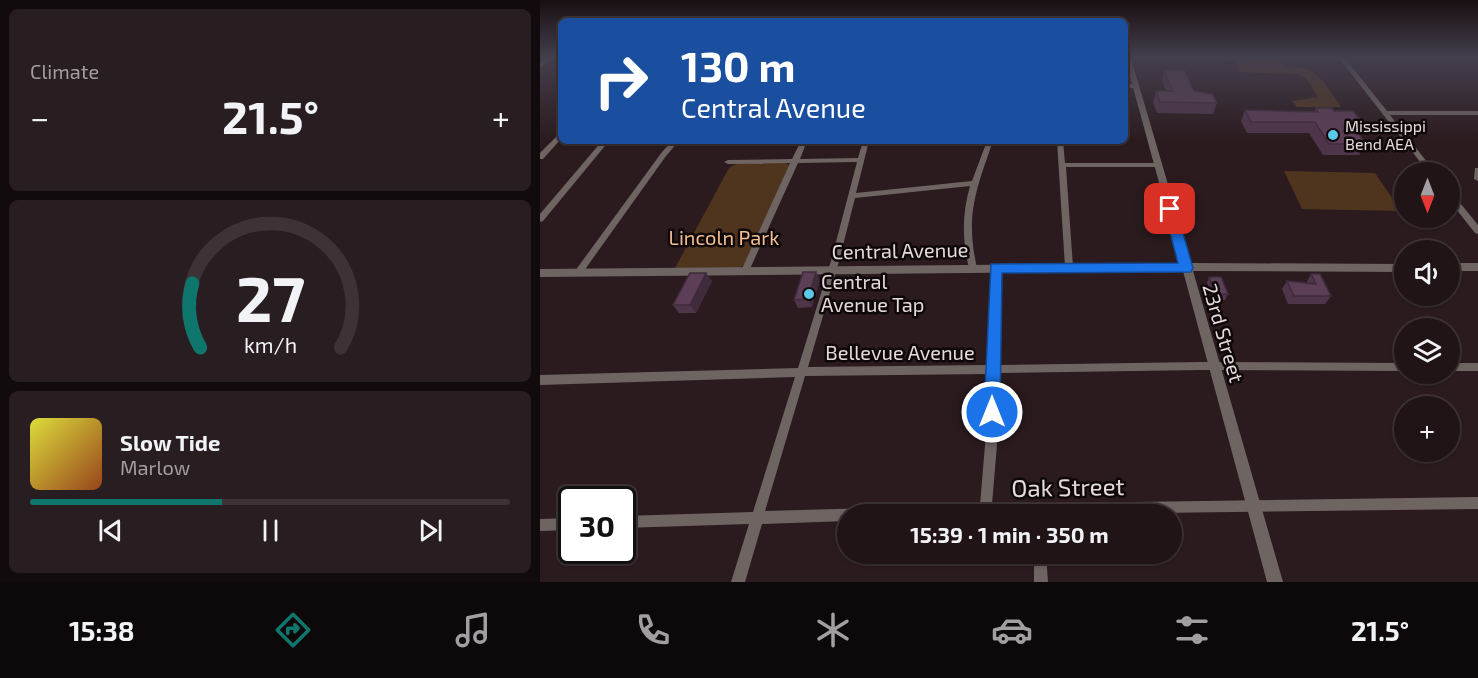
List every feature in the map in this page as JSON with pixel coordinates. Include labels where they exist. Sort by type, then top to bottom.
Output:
[{"type":"street","points":[[1363,85],[1423,162]]},
{"type":"street","name":"23rd Street","points":[[1130,86],[1158,165],[1275,582]]},
{"type":"street","points":[[1384,113],[1478,113]]},
{"type":"street","points":[[540,158],[558,138]]},
{"type":"street","points":[[540,219],[603,144]]},
{"type":"street","points":[[578,273],[673,144]]},
{"type":"street","points":[[745,271],[803,144]]},
{"type":"street","points":[[738,582],[832,270],[865,144]]},
{"type":"street","points":[[973,268],[966,244],[965,221],[968,200],[989,144]]},
{"type":"street","points":[[1060,144],[1069,267]]},
{"type":"street","points":[[728,162],[861,160]]},
{"type":"street","points":[[1062,165],[1158,165]]},
{"type":"street","points":[[1478,170],[1478,179]]},
{"type":"street","points":[[852,195],[975,183]]},
{"type":"street","points":[[1460,209],[1478,231]]},
{"type":"street","name":"Central Avenue","points":[[540,273],[1069,267],[1394,268]]},
{"type":"street","points":[[1460,267],[1478,267]]},
{"type":"street","points":[[986,504],[992,433],[995,268]]},
{"type":"street","name":"Bellevue Avenue","points":[[540,380],[800,372],[1394,367]]},
{"type":"street","points":[[1460,367],[1478,367]]},
{"type":"street","name":"Oak Street","points":[[1182,508],[1478,503]]},
{"type":"street","name":"Oak Street","points":[[636,521],[837,514]]},
{"type":"street","points":[[540,525],[558,524]]},
{"type":"street","points":[[1040,564],[1041,582]]},
{"type":"green space","points":[[1311,85],[1326,85],[1341,107],[1297,107],[1292,101],[1318,97]]},
{"type":"green space","name":"Lincoln Park","points":[[737,163],[786,163],[789,165],[745,264],[738,269],[674,270],[729,168]]},
{"type":"green space","points":[[1284,171],[1375,173],[1394,201],[1394,211],[1302,209]]},
{"type":"building","points":[[1170,85],[1191,85],[1194,91],[1212,94],[1217,103],[1160,102],[1156,91],[1173,91]]},
{"type":"building","points":[[1316,108],[1353,111],[1365,126],[1353,126],[1366,144],[1329,144],[1315,122],[1251,122],[1245,110],[1318,112]]},
{"type":"building","points":[[803,272],[816,272],[808,299],[794,300]]},
{"type":"building","points":[[690,273],[706,273],[690,305],[673,305]]},
{"type":"building","points":[[1311,274],[1320,274],[1331,296],[1294,296],[1287,281],[1316,284]]},
{"type":"building","points":[[1209,277],[1221,277],[1228,294],[1216,295]]},
{"type":"place","name":"Mississippi Bend AEA","points":[[1333,135]]},
{"type":"place","name":"Central Avenue Tap","points":[[809,294]]},
{"type":"route","points":[[992,412],[995,268],[1186,268],[1170,209]]}]
